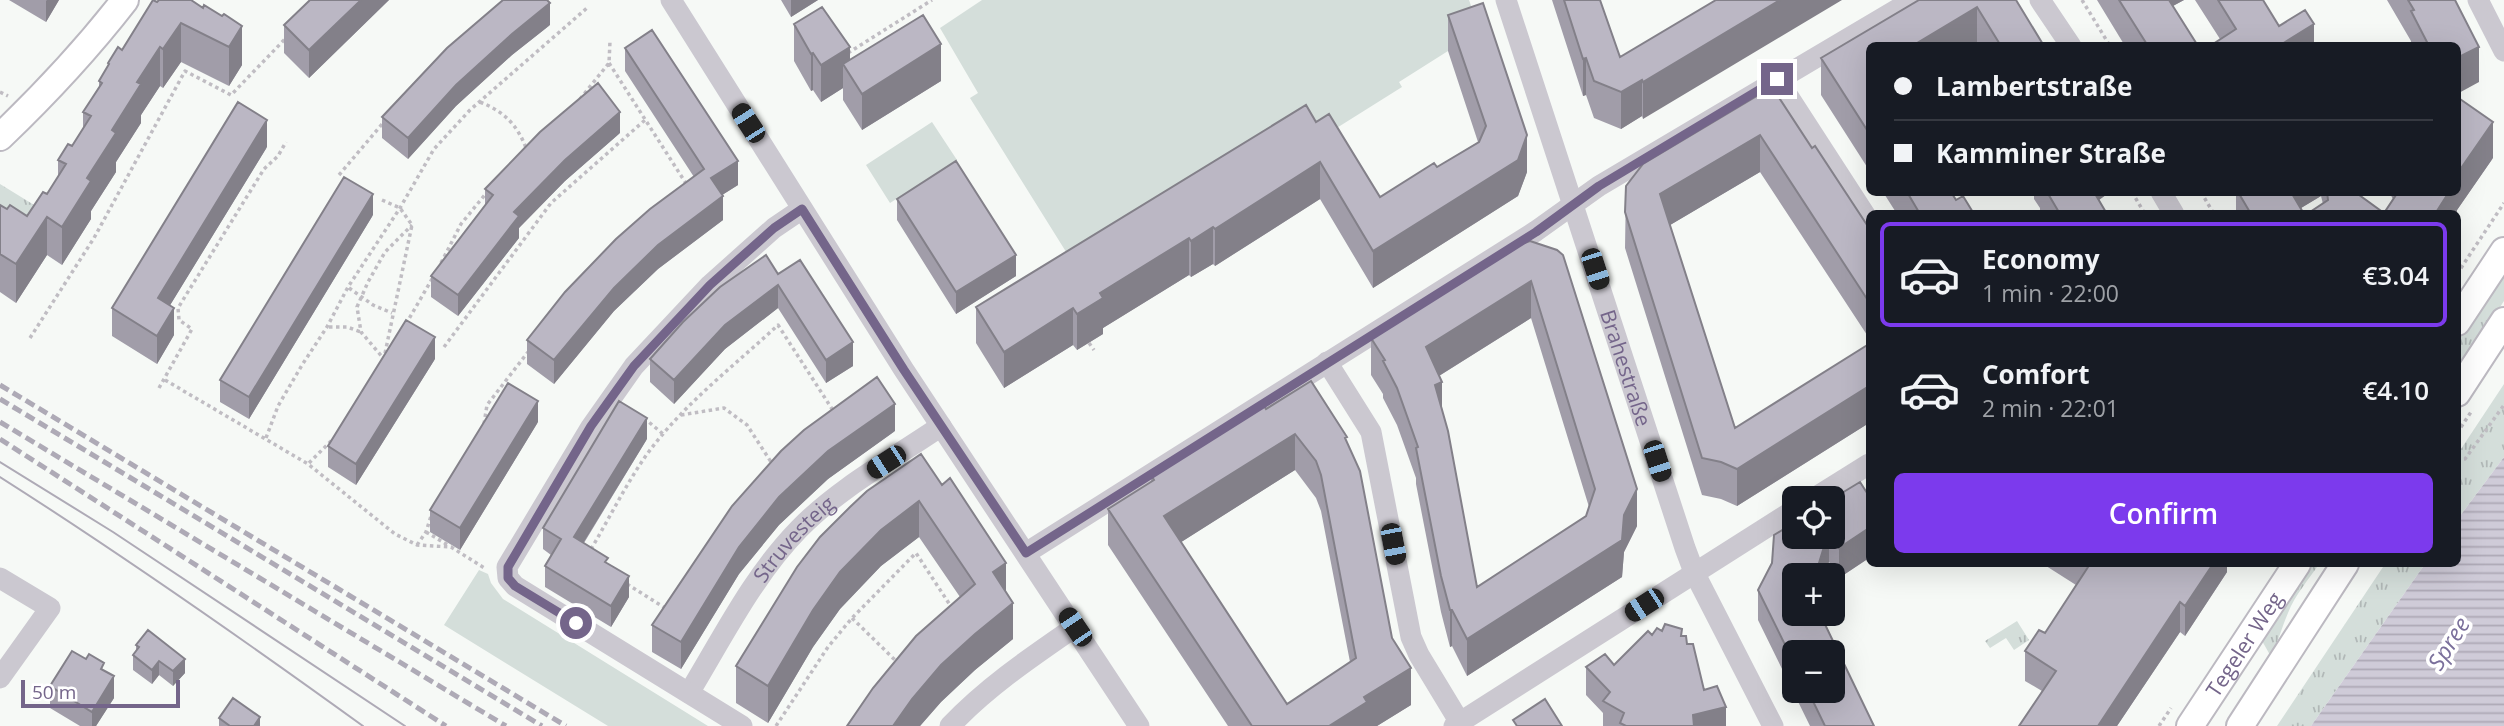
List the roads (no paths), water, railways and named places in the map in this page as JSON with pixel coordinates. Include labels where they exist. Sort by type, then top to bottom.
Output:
[{"type":"main road","points":[[0,137],[103,30],[125,0]]},
{"type":"main road","points":[[2461,316],[2504,251]]},
{"type":"main road","points":[[2461,387],[2504,321]]},
{"type":"main road","name":"Tegeler Weg","points":[[2190,726],[2295,567]]},
{"type":"main road","name":"Tegeler Weg","points":[[2240,726],[2343,567]]},
{"type":"street","points":[[671,0],[941,426],[1139,726]]},
{"type":"street","name":"Brahestraße","points":[[1506,0],[1694,572],[1773,726]]},
{"type":"street","points":[[1026,553],[1536,232],[1599,186],[1913,0]]},
{"type":"street","points":[[2040,0],[2068,42]]},
{"type":"street","points":[[2478,0],[2504,51]]},
{"type":"street","points":[[1777,79],[1866,216]]},
{"type":"street","points":[[742,726],[515,586],[508,578],[508,567],[591,426],[634,366],[710,285],[774,228],[802,209]]},
{"type":"street","points":[[1327,362],[1371,432],[1411,637],[1459,725],[1782,517]]},
{"type":"street","name":"Struvesteig","points":[[689,693],[753,587],[799,529],[851,485],[941,426]]},
{"type":"street","points":[[1834,486],[1866,466]]},
{"type":"street","points":[[0,578],[50,608],[0,678]]},
{"type":"street","points":[[950,726],[1013,670],[1075,627]]},
{"type":"water","name":"Spree","points":[[2504,457],[2504,726],[2311,726],[2423,567],[2461,567],[2461,515]]},
{"type":"tram line","points":[[0,462],[113,532],[405,726]]},
{"type":"tram line","points":[[0,477],[183,599],[363,726]]},
{"type":"railway","points":[[0,385],[566,726]]},
{"type":"railway","points":[[0,399],[542,726]]},
{"type":"railway","points":[[0,422],[506,726]]},
{"type":"railway","points":[[0,439],[446,726]]}]
